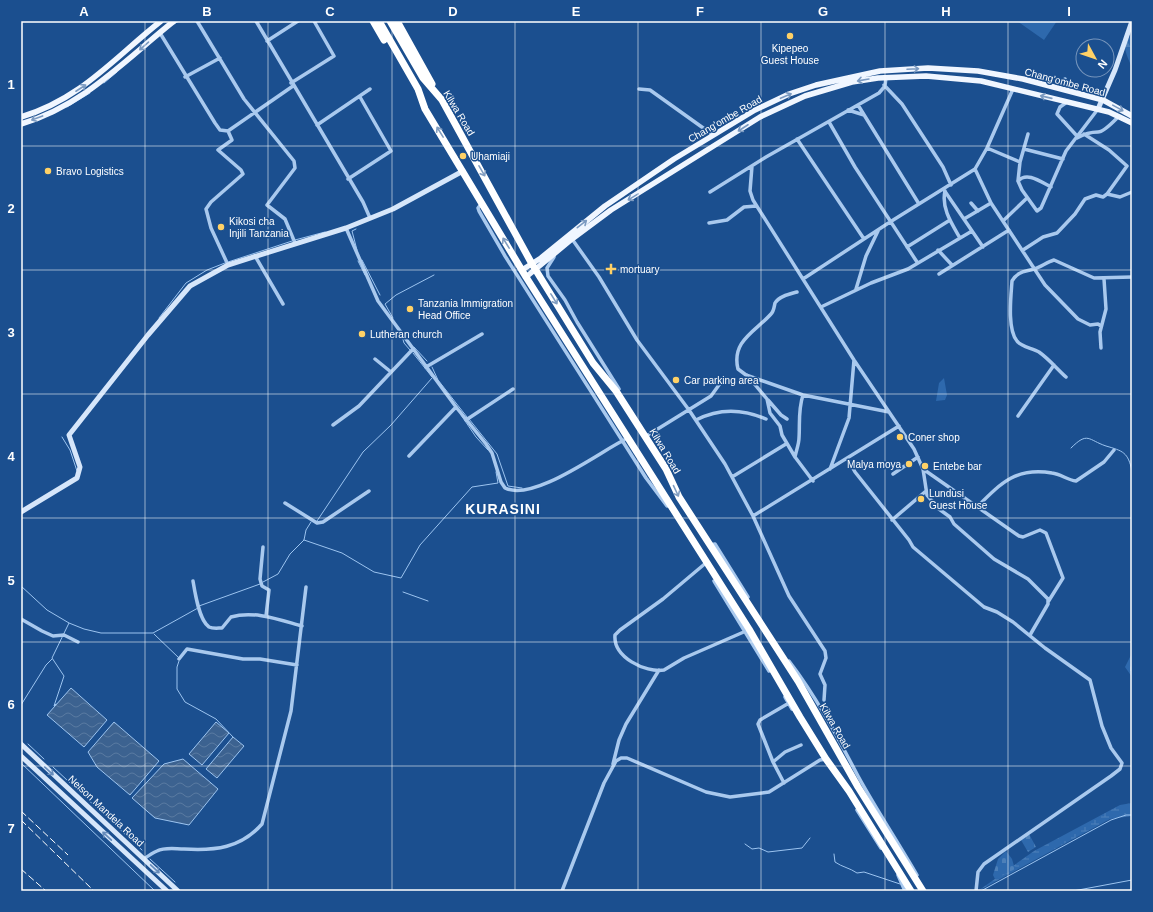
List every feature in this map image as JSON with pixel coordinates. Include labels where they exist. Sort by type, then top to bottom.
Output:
[{"type":"highway","points":[[373,21],[624,439],[705,563],[747,630],[789,702],[825,759],[849,791],[911,891]]},
{"type":"highway","points":[[379,21],[418,89],[425,109]]},
{"type":"highway","name":"Kilwa Road","points":[[390,21],[423,78],[442,100],[528,256],[593,363],[616,391],[666,469],[679,497],[798,681],[858,787],[923,891]]},
{"type":"highway","points":[[397,21],[442,100]]},
{"type":"main road","points":[[21,117],[52,104],[88,83],[160,21]]},
{"type":"main road","points":[[21,124],[60,109],[90,91],[174,21]]},
{"type":"main road","name":"Chang'ombe Road","points":[[544,259],[605,206],[674,159],[749,114],[788,94],[816,85],[880,71],[928,68],[978,71],[1023,79],[1103,100],[1132,116]]},
{"type":"main road","name":"Chang'ombe Road","points":[[522,270],[534,266],[558,251],[611,210],[769,112],[805,96],[852,82],[886,77],[957,78],[1014,88],[1098,109],[1119,116],[1132,123]]},
{"type":"main road","points":[[528,256],[532,258],[544,259],[541,278]]},
{"type":"main road","name":"Chang'ombe Road","points":[[526,278],[534,266]]},
{"type":"street","points":[[197,21],[234,84],[254,113],[274,135],[294,161],[295,168],[267,205],[285,219],[294,243]]},
{"type":"street","points":[[256,21],[370,218]]},
{"type":"street","points":[[267,41],[298,21]]},
{"type":"street","points":[[160,33],[218,127],[224,131],[228,131],[292,84],[334,56],[314,21]]},
{"type":"street","points":[[1028,134],[1020,162],[1018,181],[1035,210],[1039,210],[1072,141],[1098,109],[1103,100],[1132,21]]},
{"type":"street","points":[[186,77],[220,58]]},
{"type":"street","points":[[710,192],[797,139],[829,122],[884,89],[886,77]]},
{"type":"street","points":[[1065,79],[1068,92]]},
{"type":"street","points":[[884,85],[902,104],[943,167],[951,184]]},
{"type":"street","points":[[803,279],[890,222],[945,190],[951,184],[976,169],[1014,88]]},
{"type":"street","points":[[317,125],[370,89]]},
{"type":"street","points":[[639,89],[650,90],[713,135]]},
{"type":"street","points":[[348,179],[392,151],[360,97]]},
{"type":"street","points":[[1067,102],[1060,107],[1057,114],[1077,136]]},
{"type":"street","points":[[858,105],[919,204]]},
{"type":"street","points":[[848,110],[864,115]]},
{"type":"street","points":[[1072,141],[1084,134],[1095,131],[1098,132],[1110,125],[1119,116]]},
{"type":"street","points":[[829,122],[855,167],[917,262]]},
{"type":"street","points":[[228,131],[232,140],[218,150],[241,170],[243,174],[210,202],[206,209],[211,228],[228,265]]},
{"type":"street","points":[[1084,134],[1109,150],[1127,166]]},
{"type":"street","points":[[797,139],[864,239]]},
{"type":"street","points":[[987,148],[1020,162]]},
{"type":"street","points":[[1024,149],[1063,159]]},
{"type":"street","points":[[1023,250],[1043,237],[1057,233],[1075,214],[1085,199],[1096,194],[1103,197],[1107,194],[1127,166],[1132,165]]},
{"type":"street","points":[[752,166],[750,191],[756,206],[918,457],[923,469],[926,490],[933,503],[950,517],[954,524],[994,559],[1028,579],[1048,602]]},
{"type":"street","points":[[976,169],[991,203],[1023,250],[1033,270],[1071,313],[1087,324],[1098,324],[1101,326]]},
{"type":"street","points":[[21,512],[77,478],[80,467],[69,435],[148,335],[190,286],[228,265],[294,243],[346,228],[393,209],[463,170]]},
{"type":"street","points":[[1018,181],[1022,177],[1028,176],[1050,187]]},
{"type":"street","points":[[945,190],[983,246]]},
{"type":"street","points":[[945,190],[945,204],[950,220],[960,238]]},
{"type":"street","points":[[1107,194],[1120,197],[1132,192]]},
{"type":"street","points":[[1003,221],[1027,198]]},
{"type":"street","points":[[346,228],[378,301],[492,453],[502,486],[508,490],[525,490],[542,486],[624,439],[505,256],[479,211],[478,208],[482,203]]},
{"type":"street","points":[[972,203],[978,211]]},
{"type":"street","points":[[964,219],[991,203]]},
{"type":"street","points":[[709,223],[726,220],[744,207],[756,206]]},
{"type":"street","points":[[907,247],[950,220]]},
{"type":"street","points":[[856,290],[871,243],[878,230]]},
{"type":"street","points":[[939,274],[1009,230]]},
{"type":"street","points":[[821,307],[908,268],[972,231]]},
{"type":"street","points":[[572,239],[599,277],[637,340],[696,420],[732,477],[753,516],[789,596],[825,651],[826,658],[820,674],[825,685],[824,700]]},
{"type":"street","points":[[938,250],[952,265]]},
{"type":"street","points":[[558,251],[547,268],[548,276],[565,300],[645,437],[711,396],[724,378]]},
{"type":"street","points":[[254,256],[283,304]]},
{"type":"street","points":[[1066,377],[1041,354],[1018,343],[1012,332],[1010,308],[1012,281],[1023,270],[1033,270],[1054,260],[1084,274],[1104,279],[1132,276]]},
{"type":"street","points":[[1101,348],[1101,326],[1106,310],[1104,279]]},
{"type":"street","points":[[787,419],[781,415],[767,400],[746,375],[738,369],[738,348],[743,340],[772,312],[780,297],[797,292]]},
{"type":"street","points":[[426,366],[482,334]]},
{"type":"street","points":[[333,424],[359,406],[413,349]]},
{"type":"street","points":[[375,359],[391,372]]},
{"type":"street","points":[[830,469],[849,418],[854,360]]},
{"type":"street","points":[[1018,416],[1054,365]]},
{"type":"street","points":[[746,375],[803,395],[889,412]]},
{"type":"street","points":[[466,420],[513,389]]},
{"type":"street","points":[[795,457],[799,438],[800,407],[803,395]]},
{"type":"street","points":[[767,400],[770,413],[780,426],[786,444],[813,481]]},
{"type":"street","points":[[409,456],[456,407]]},
{"type":"street","points":[[696,420],[712,414],[738,411],[746,411],[766,419]]},
{"type":"street","points":[[753,516],[813,481],[846,458],[899,426]]},
{"type":"street","points":[[732,477],[786,444]]},
{"type":"street","points":[[977,507],[1000,484],[1013,476],[1025,472],[1043,472],[1058,474],[1076,481],[1104,462],[1114,450]]},
{"type":"street","points":[[893,474],[918,457]]},
{"type":"street","points":[[846,458],[920,555],[984,607],[1005,616],[1090,680],[1102,726],[1111,748],[1122,765],[1112,776],[984,864],[978,872],[976,891]]},
{"type":"street","points":[[923,469],[1021,537],[1040,530],[1046,533],[1063,578],[1030,635]]},
{"type":"street","points":[[892,520],[926,490]]},
{"type":"street","points":[[285,503],[317,523],[323,522],[369,491]]},
{"type":"street","points":[[710,545],[715,544],[784,655],[809,689],[926,891]]},
{"type":"street","points":[[263,547],[260,579],[262,586],[269,590],[266,616]]},
{"type":"street","points":[[705,563],[663,599],[615,635],[615,645],[628,660],[644,668],[664,670],[706,647],[747,630]]},
{"type":"street","points":[[193,581],[198,607],[209,627],[222,628],[229,619],[235,616],[266,616],[302,626]]},
{"type":"street","points":[[144,859],[157,850],[213,850],[229,847],[253,834],[262,824],[291,711],[306,587]]},
{"type":"street","points":[[21,619],[53,636],[64,635],[78,642]]},
{"type":"street","points":[[179,659],[187,649],[243,659],[260,659],[297,665]]},
{"type":"street","points":[[611,770],[619,740],[626,724],[659,670]]},
{"type":"street","points":[[784,783],[773,762],[758,722],[789,702]]},
{"type":"street","name":"Nelson Mandela Road","points":[[21,744],[178,891]]},
{"type":"street","points":[[773,762],[785,752],[801,745]]},
{"type":"street","name":"Nelson Mandela Road","points":[[21,756],[166,891]]},
{"type":"street","points":[[562,891],[598,799],[616,761],[621,758],[627,758],[706,792],[730,797],[769,792],[825,759],[851,798],[864,824],[898,876],[905,891]]},
{"type":"green space","points":[[1017,21],[1057,21],[1044,40]]},
{"type":"green space","points":[[1132,35],[1132,68],[1125,47],[1128,39]]},
{"type":"green space","points":[[944,378],[947,395],[945,400],[936,401],[939,383]]},
{"type":"green space","points":[[1132,653],[1132,677],[1125,667]]},
{"type":"green space","points":[[1132,803],[1132,816],[1110,819],[978,891],[1034,851],[1120,805]]},
{"type":"green space","points":[[1029,834],[1036,847],[1028,852],[1021,840]]},
{"type":"green space","points":[[1006,851],[1012,859],[1014,866],[1017,868],[995,879],[993,875],[998,859]]},
{"type":"water","points":[[71,688],[107,720],[84,747],[47,715]]},
{"type":"water","points":[[114,722],[159,761],[130,795],[97,767],[88,752]]},
{"type":"water","points":[[216,722],[229,733],[202,765],[189,754]]},
{"type":"water","points":[[233,737],[244,746],[217,778],[206,769]]},
{"type":"water","points":[[183,759],[218,789],[189,825],[155,818],[132,798],[164,764]]},
{"type":"waterway","points":[[174,24],[179,21]]},
{"type":"waterway","points":[[104,83],[117,72]]},
{"type":"waterway","points":[[67,107],[90,93]]},
{"type":"waterway","points":[[356,229],[352,231],[357,250]]},
{"type":"waterway","points":[[295,240],[325,232]]},
{"type":"waterway","points":[[228,262],[292,241]]},
{"type":"waterway","points":[[362,260],[380,295]]},
{"type":"waterway","points":[[358,261],[365,275]]},
{"type":"waterway","points":[[159,318],[186,283],[207,270],[225,263]]},
{"type":"waterway","points":[[393,318],[385,304],[396,295],[434,275]]},
{"type":"waterway","points":[[402,336],[404,343],[410,350]]},
{"type":"waterway","points":[[414,347],[427,361]]},
{"type":"waterway","points":[[413,353],[432,377]]},
{"type":"waterway","points":[[432,367],[438,380],[467,417]]},
{"type":"waterway","points":[[317,521],[363,452],[391,425],[432,378]]},
{"type":"waterway","points":[[461,415],[476,437],[488,450]]},
{"type":"waterway","points":[[469,419],[497,454],[508,486],[522,488]]},
{"type":"waterway","points":[[62,437],[70,450],[77,471]]},
{"type":"waterway","points":[[1071,448],[1081,440],[1088,438],[1124,453],[1129,460],[1132,471]]},
{"type":"waterway","points":[[304,540],[342,553],[374,572],[401,578],[420,545],[472,487],[498,483],[496,472]]},
{"type":"waterway","points":[[263,582],[278,574],[290,554],[304,540],[306,530],[311,522]]},
{"type":"waterway","points":[[199,606],[260,584]]},
{"type":"waterway","points":[[21,586],[47,610],[69,623],[52,658],[64,676],[54,706],[56,704]]},
{"type":"waterway","points":[[403,592],[428,601]]},
{"type":"waterway","points":[[69,623],[84,629],[101,633],[153,633],[198,608]]},
{"type":"waterway","points":[[154,634],[179,658]]},
{"type":"waterway","points":[[21,705],[46,665],[52,659]]},
{"type":"waterway","points":[[179,661],[177,667],[177,689],[185,702],[216,719],[233,737]]},
{"type":"waterway","points":[[28,744],[44,759]]},
{"type":"waterway","points":[[21,763],[155,891]]},
{"type":"waterway","points":[[53,767],[142,850]]},
{"type":"waterway","points":[[981,891],[1111,820],[1126,815],[1132,815]]},
{"type":"waterway","points":[[745,844],[752,849],[759,848],[768,852],[802,848],[810,838]]},
{"type":"waterway","points":[[834,854],[835,862],[857,873],[864,872],[900,884]]},
{"type":"waterway","points":[[150,859],[175,882]]},
{"type":"waterway","points":[[1073,891],[1132,880]]},
{"type":"railway","points":[[21,811],[68,855]]},
{"type":"railway","points":[[21,820],[94,891]]},
{"type":"railway","points":[[21,869],[46,891]]},
{"type":"place","name":"Kipepeo Guest House","points":[[790,36]]},
{"type":"place","name":"Uhamiaji","points":[[463,156]]},
{"type":"place","name":"Bravo Logistics","points":[[48,171]]},
{"type":"place","name":"Kikosi cha Injili Tanzania","points":[[221,227]]},
{"type":"place","name":"mortuary","points":[[611,269]]},
{"type":"place","name":"Tanzania Immigration Head Office","points":[[410,309]]},
{"type":"place","name":"Lutheran church","points":[[362,334]]},
{"type":"place","name":"Car parking area","points":[[676,380]]},
{"type":"place","name":"Coner shop","points":[[900,437]]},
{"type":"place","name":"Malya moya","points":[[909,464]]},
{"type":"place","name":"Entebe bar","points":[[925,466]]},
{"type":"place","name":"Lundusi Guest House","points":[[921,499]]},
{"type":"district","name":"KURASINI","points":[[503,509]]}]
